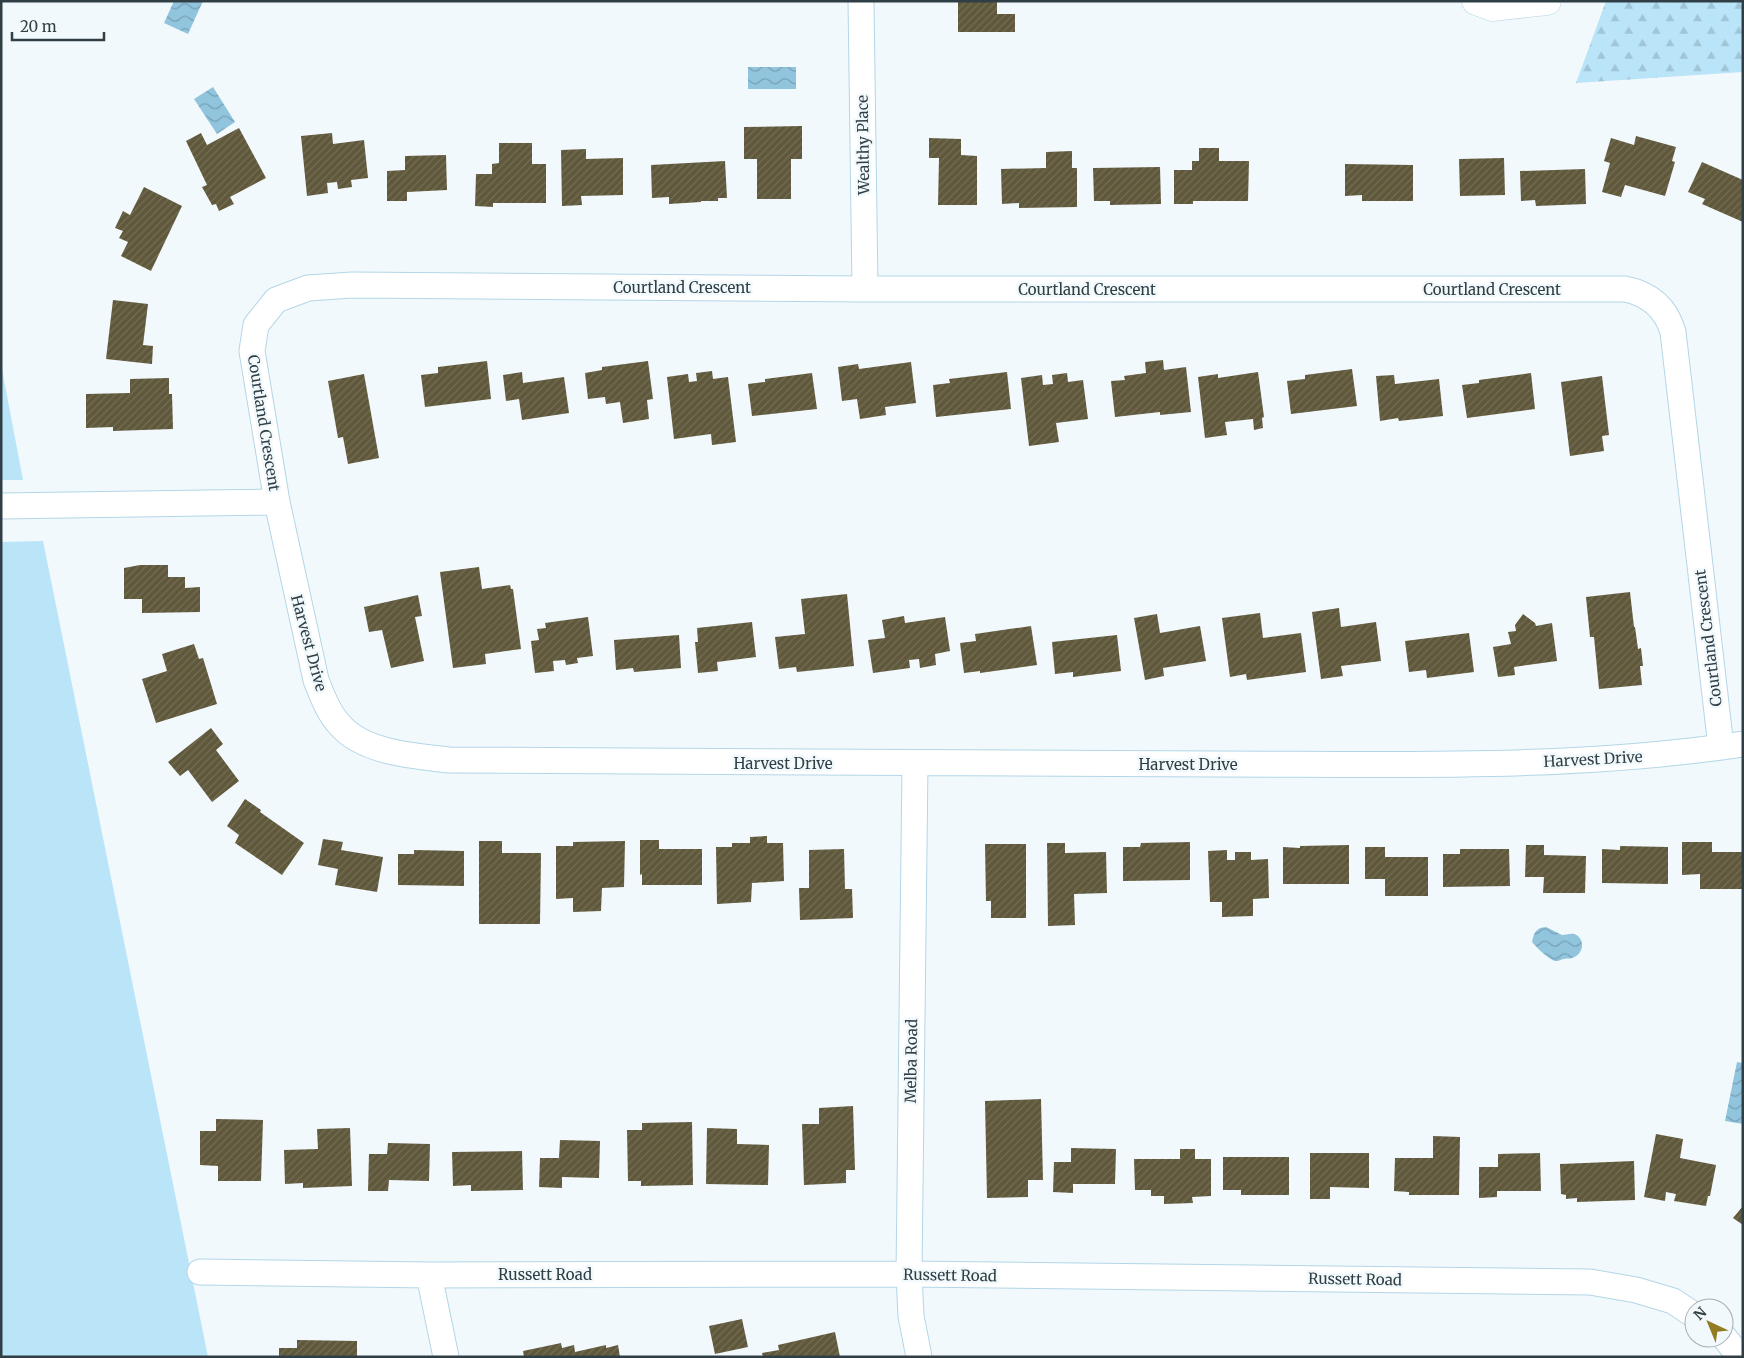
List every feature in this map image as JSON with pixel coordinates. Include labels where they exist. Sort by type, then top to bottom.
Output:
[{"type":"main road","points":[[1476,1],[1492,7],[1547,1]]},
{"type":"street","name":"Wealthy Place","points":[[861,1],[865,289]]},
{"type":"street","name":"Courtland Crescent","points":[[277,502],[252,351],[256,325],[276,300],[308,288],[352,285],[865,289],[1625,289],[1644,294],[1660,306],[1666,314],[1673,332],[1732,746]]},
{"type":"street","points":[[1,506],[277,502]]},
{"type":"street","name":"Harvest Drive","points":[[277,502],[316,680],[327,706],[339,724],[354,738],[395,754],[449,760],[915,764],[1492,764],[1638,757],[1732,746]]},
{"type":"street","name":"Melba Road","points":[[915,764],[909,1274],[911,1316],[919,1357]]},
{"type":"street","name":"Russett Road","points":[[200,1272],[909,1274],[1590,1282],[1636,1290],[1673,1301],[1684,1308]]},
{"type":"street","points":[[429,1274],[446,1357]]},
{"type":"green space","points":[[1606,1],[1743,1],[1743,72],[1576,83]]},
{"type":"green space","points":[[1,364],[23,480],[1,480]]},
{"type":"green space","points":[[43,541],[208,1357],[1,1357],[1,542]]},
{"type":"water","points":[[174,1],[203,1],[188,34],[164,23]]},
{"type":"water","points":[[748,67],[796,67],[796,89],[748,89]]},
{"type":"water","points":[[213,87],[235,122],[217,134],[194,99]]},
{"type":"water","points":[[1546,927],[1562,935],[1572,934],[1578,936],[1582,943],[1579,954],[1571,958],[1554,961],[1544,954],[1532,942],[1536,931]]},
{"type":"water","points":[[1737,1062],[1743,1063],[1743,1124],[1725,1121]]},
{"type":"building","points":[[958,1],[997,1],[997,14],[1015,14],[1015,32],[958,32]]},
{"type":"building","points":[[802,126],[802,159],[791,159],[791,199],[757,199],[757,159],[744,159],[744,127]]},
{"type":"building","points":[[239,128],[266,178],[230,197],[234,204],[219,211],[216,204],[212,205],[202,187],[207,185],[186,141],[201,133],[207,145]]},
{"type":"building","points":[[332,133],[333,144],[364,140],[368,178],[351,180],[352,187],[338,189],[337,182],[327,183],[328,193],[307,196],[301,136]]},
{"type":"building","points":[[1636,136],[1676,147],[1672,161],[1675,162],[1665,196],[1625,185],[1621,197],[1602,192],[1610,163],[1604,161],[1611,138],[1634,145]]},
{"type":"building","points":[[929,138],[961,139],[961,155],[977,156],[977,205],[938,205],[939,158],[929,158]]},
{"type":"building","points":[[499,143],[532,143],[532,164],[546,164],[546,203],[493,203],[493,207],[475,206],[476,174],[492,174],[492,164],[499,163]]},
{"type":"building","points":[[1199,148],[1219,148],[1219,161],[1249,161],[1248,201],[1193,201],[1193,204],[1174,204],[1174,170],[1192,170],[1192,161],[1199,161]]},
{"type":"building","points":[[586,149],[586,159],[623,158],[623,195],[581,196],[582,205],[562,206],[561,150]]},
{"type":"building","points":[[1072,151],[1072,168],[1077,168],[1077,207],[1019,208],[1019,203],[1002,204],[1001,169],[1046,168],[1046,152]]},
{"type":"building","points":[[446,155],[447,190],[407,192],[407,201],[387,201],[387,171],[405,170],[405,156]]},
{"type":"building","points":[[1504,158],[1505,195],[1460,196],[1459,159]]},
{"type":"building","points":[[725,161],[727,198],[718,198],[718,201],[669,204],[669,197],[652,198],[651,165]]},
{"type":"building","points":[[1702,162],[1743,180],[1743,222],[1702,204],[1705,199],[1688,192]]},
{"type":"building","points":[[1345,164],[1413,165],[1413,201],[1362,201],[1362,195],[1345,196]]},
{"type":"building","points":[[1160,167],[1161,204],[1110,205],[1110,201],[1094,201],[1093,168]]},
{"type":"building","points":[[1585,169],[1586,204],[1536,206],[1535,200],[1521,201],[1520,171]]},
{"type":"building","points":[[144,187],[182,206],[151,271],[121,256],[128,242],[119,238],[123,231],[115,228],[123,211],[130,215]]},
{"type":"building","points":[[113,300],[148,304],[143,345],[153,346],[152,364],[106,359]]},
{"type":"building","points":[[1163,360],[1164,370],[1186,367],[1191,412],[1160,415],[1160,412],[1115,417],[1111,381],[1125,380],[1124,376],[1146,373],[1145,362]]},
{"type":"building","points":[[487,361],[491,399],[425,407],[421,375],[438,373],[438,367]]},
{"type":"building","points":[[648,361],[653,399],[647,400],[649,419],[623,423],[620,402],[606,404],[605,397],[588,399],[585,373],[602,370],[602,367]]},
{"type":"building","points":[[911,362],[916,403],[885,407],[886,415],[860,419],[857,399],[842,401],[838,367],[858,364],[859,369]]},
{"type":"building","points":[[1352,369],[1357,406],[1291,414],[1287,381],[1305,379],[1305,375]]},
{"type":"building","points":[[712,371],[713,379],[728,377],[736,442],[712,445],[711,434],[674,439],[667,377],[688,374],[689,382],[697,381],[696,373]]},
{"type":"building","points":[[522,372],[523,383],[564,377],[569,413],[522,420],[519,399],[506,401],[503,375]]},
{"type":"building","points":[[1007,372],[1011,409],[936,417],[933,385],[950,383],[949,379]]},
{"type":"building","points":[[1258,372],[1264,417],[1262,418],[1263,428],[1254,430],[1253,419],[1225,422],[1227,435],[1205,438],[1198,377],[1218,374],[1218,378]]},
{"type":"building","points":[[812,373],[817,409],[752,416],[748,384],[765,382],[765,379]]},
{"type":"building","points":[[1067,373],[1068,382],[1083,380],[1088,419],[1056,423],[1059,442],[1029,446],[1021,378],[1042,375],[1043,385],[1053,384],[1052,375]]},
{"type":"building","points":[[1531,373],[1535,409],[1467,418],[1462,385],[1479,383],[1479,380]]},
{"type":"building","points":[[364,374],[379,458],[348,464],[343,437],[338,438],[328,381]]},
{"type":"building","points":[[1394,375],[1395,384],[1439,379],[1443,416],[1399,421],[1398,418],[1380,421],[1376,376]]},
{"type":"building","points":[[1602,376],[1609,435],[1602,436],[1604,451],[1570,456],[1561,382]]},
{"type":"building","points":[[169,378],[169,394],[172,394],[173,429],[113,431],[113,427],[86,428],[86,394],[130,393],[130,379]]},
{"type":"building","points":[[140,565],[168,565],[168,577],[185,577],[185,588],[200,587],[200,612],[142,613],[142,599],[124,599],[124,568]]},
{"type":"building","points":[[479,567],[482,589],[510,585],[511,589],[513,589],[521,649],[485,654],[486,664],[453,668],[440,572]]},
{"type":"building","points":[[1630,592],[1638,649],[1641,648],[1643,666],[1640,666],[1642,685],[1599,689],[1594,637],[1590,637],[1586,597]]},
{"type":"building","points":[[847,594],[854,666],[797,672],[796,667],[779,669],[775,637],[805,634],[801,599]]},
{"type":"building","points":[[418,595],[422,616],[415,617],[424,661],[391,668],[382,630],[369,632],[364,607]]},
{"type":"building","points":[[1339,608],[1341,627],[1376,622],[1381,661],[1341,666],[1343,676],[1321,679],[1312,612]]},
{"type":"building","points":[[1260,613],[1263,638],[1301,633],[1306,672],[1247,680],[1246,674],[1230,677],[1222,618]]},
{"type":"building","points":[[1157,614],[1160,633],[1200,626],[1206,661],[1163,668],[1164,676],[1145,680],[1134,618]]},
{"type":"building","points":[[1523,614],[1535,623],[1536,626],[1552,623],[1557,661],[1514,667],[1515,675],[1498,677],[1493,647],[1511,644],[1508,632],[1516,631],[1515,625]]},
{"type":"building","points":[[904,616],[905,623],[945,617],[950,651],[935,654],[936,665],[920,668],[919,659],[909,660],[910,668],[873,673],[868,640],[885,638],[882,620]]},
{"type":"building","points":[[588,617],[593,656],[577,658],[578,663],[566,665],[565,660],[553,661],[554,671],[535,673],[531,641],[539,640],[537,629],[546,628],[545,623]]},
{"type":"building","points":[[752,622],[756,657],[717,662],[718,671],[698,673],[695,642],[698,642],[697,628]]},
{"type":"building","points":[[1031,626],[1037,665],[980,673],[980,671],[964,673],[960,643],[976,641],[975,634]]},
{"type":"building","points":[[1469,633],[1474,672],[1427,678],[1426,670],[1409,672],[1405,641]]},
{"type":"building","points":[[679,635],[681,668],[634,672],[633,668],[616,670],[614,640]]},
{"type":"building","points":[[1117,635],[1121,671],[1073,677],[1073,672],[1055,674],[1052,642]]},
{"type":"building","points":[[194,644],[199,659],[203,658],[217,704],[156,723],[142,679],[167,671],[162,654]]},
{"type":"building","points":[[211,728],[223,744],[216,750],[239,781],[212,802],[188,770],[180,776],[168,762]]},
{"type":"building","points":[[245,799],[304,843],[282,875],[235,843],[239,835],[227,826]]},
{"type":"building","points":[[767,836],[767,843],[783,843],[784,881],[752,883],[751,902],[717,904],[716,847],[732,847],[732,843],[750,843],[750,837]]},
{"type":"building","points":[[323,839],[343,842],[341,850],[383,857],[377,892],[335,885],[338,869],[318,865]]},
{"type":"building","points":[[640,840],[659,840],[659,849],[702,849],[702,885],[642,885],[642,874],[640,875]]},
{"type":"building","points":[[479,841],[502,841],[502,853],[541,853],[540,924],[479,924]]},
{"type":"building","points":[[625,841],[624,887],[602,888],[601,911],[573,912],[573,898],[556,899],[556,846],[573,846],[573,842]]},
{"type":"building","points":[[1190,842],[1190,880],[1123,881],[1123,847],[1140,847],[1141,843]]},
{"type":"building","points":[[1682,842],[1712,842],[1712,852],[1743,852],[1743,889],[1700,889],[1700,874],[1682,875]]},
{"type":"building","points":[[1047,843],[1065,843],[1065,853],[1106,852],[1107,893],[1074,894],[1075,925],[1048,926]]},
{"type":"building","points":[[985,844],[1026,844],[1026,918],[991,918],[991,901],[986,901]]},
{"type":"building","points":[[1349,845],[1349,884],[1283,884],[1283,847],[1300,848],[1300,846]]},
{"type":"building","points":[[1526,845],[1544,845],[1544,855],[1586,856],[1585,893],[1543,893],[1544,877],[1525,877]]},
{"type":"building","points":[[1620,846],[1668,847],[1668,884],[1602,883],[1602,849],[1620,850]]},
{"type":"building","points":[[1365,847],[1385,847],[1385,857],[1428,857],[1428,896],[1385,896],[1385,879],[1365,879]]},
{"type":"building","points":[[844,849],[845,889],[852,889],[853,918],[800,920],[799,888],[809,888],[809,850]]},
{"type":"building","points":[[1460,849],[1509,849],[1510,886],[1443,887],[1443,854],[1460,854]]},
{"type":"building","points":[[414,850],[464,851],[464,886],[398,885],[398,854],[414,854]]},
{"type":"building","points":[[1227,850],[1227,860],[1235,860],[1235,852],[1251,852],[1251,860],[1268,859],[1269,898],[1253,899],[1253,916],[1222,917],[1222,902],[1210,902],[1208,851]]},
{"type":"building","points":[[1041,1099],[1043,1180],[1028,1180],[1028,1197],[987,1198],[985,1101]]},
{"type":"building","points":[[853,1106],[855,1170],[846,1170],[846,1183],[804,1185],[802,1124],[819,1124],[819,1108]]},
{"type":"building","points":[[216,1119],[263,1120],[261,1181],[218,1181],[218,1166],[200,1165],[200,1131],[216,1131]]},
{"type":"building","points":[[692,1122],[693,1185],[641,1186],[641,1181],[628,1181],[627,1130],[642,1130],[642,1123]]},
{"type":"building","points":[[350,1128],[352,1186],[303,1188],[303,1183],[285,1184],[284,1150],[318,1149],[317,1129]]},
{"type":"building","points":[[707,1128],[737,1129],[737,1144],[769,1145],[768,1185],[706,1184]]},
{"type":"building","points":[[1656,1134],[1683,1139],[1680,1158],[1716,1165],[1710,1196],[1708,1196],[1706,1206],[1674,1201],[1676,1194],[1666,1192],[1665,1201],[1644,1197]]},
{"type":"building","points":[[1433,1136],[1460,1137],[1459,1195],[1409,1195],[1409,1192],[1394,1191],[1395,1158],[1433,1158]]},
{"type":"building","points":[[560,1140],[600,1141],[599,1178],[562,1177],[562,1188],[539,1187],[540,1158],[559,1158]]},
{"type":"building","points":[[388,1143],[430,1144],[429,1181],[389,1180],[388,1191],[368,1191],[369,1154],[387,1154]]},
{"type":"building","points":[[1071,1148],[1116,1149],[1115,1184],[1073,1184],[1073,1193],[1053,1192],[1054,1162],[1071,1162]]},
{"type":"building","points":[[1180,1149],[1195,1149],[1195,1159],[1211,1159],[1211,1196],[1192,1197],[1193,1203],[1164,1204],[1164,1196],[1151,1196],[1151,1190],[1135,1190],[1134,1159],[1180,1159]]},
{"type":"building","points":[[522,1151],[523,1190],[471,1191],[471,1185],[453,1186],[452,1152]]},
{"type":"building","points":[[1310,1153],[1369,1153],[1369,1188],[1330,1187],[1330,1199],[1310,1199]]},
{"type":"building","points":[[1540,1153],[1541,1191],[1497,1191],[1497,1197],[1479,1198],[1479,1167],[1498,1167],[1498,1154]]},
{"type":"building","points":[[1223,1157],[1289,1157],[1289,1195],[1241,1195],[1241,1190],[1223,1190]]},
{"type":"building","points":[[1634,1161],[1635,1200],[1577,1202],[1577,1198],[1566,1199],[1566,1195],[1561,1194],[1560,1164]]},
{"type":"building","points":[[1743,1206],[1743,1225],[1733,1218]]},
{"type":"building","points":[[742,1319],[748,1347],[715,1354],[709,1326]]},
{"type":"building","points":[[835,1332],[840,1357],[763,1357],[762,1353],[779,1350],[778,1345]]},
{"type":"building","points":[[297,1340],[357,1341],[357,1357],[279,1357],[279,1348],[297,1348]]},
{"type":"building","points":[[561,1343],[562,1348],[574,1345],[575,1352],[606,1345],[606,1348],[618,1345],[620,1357],[524,1357],[523,1351]]}]
